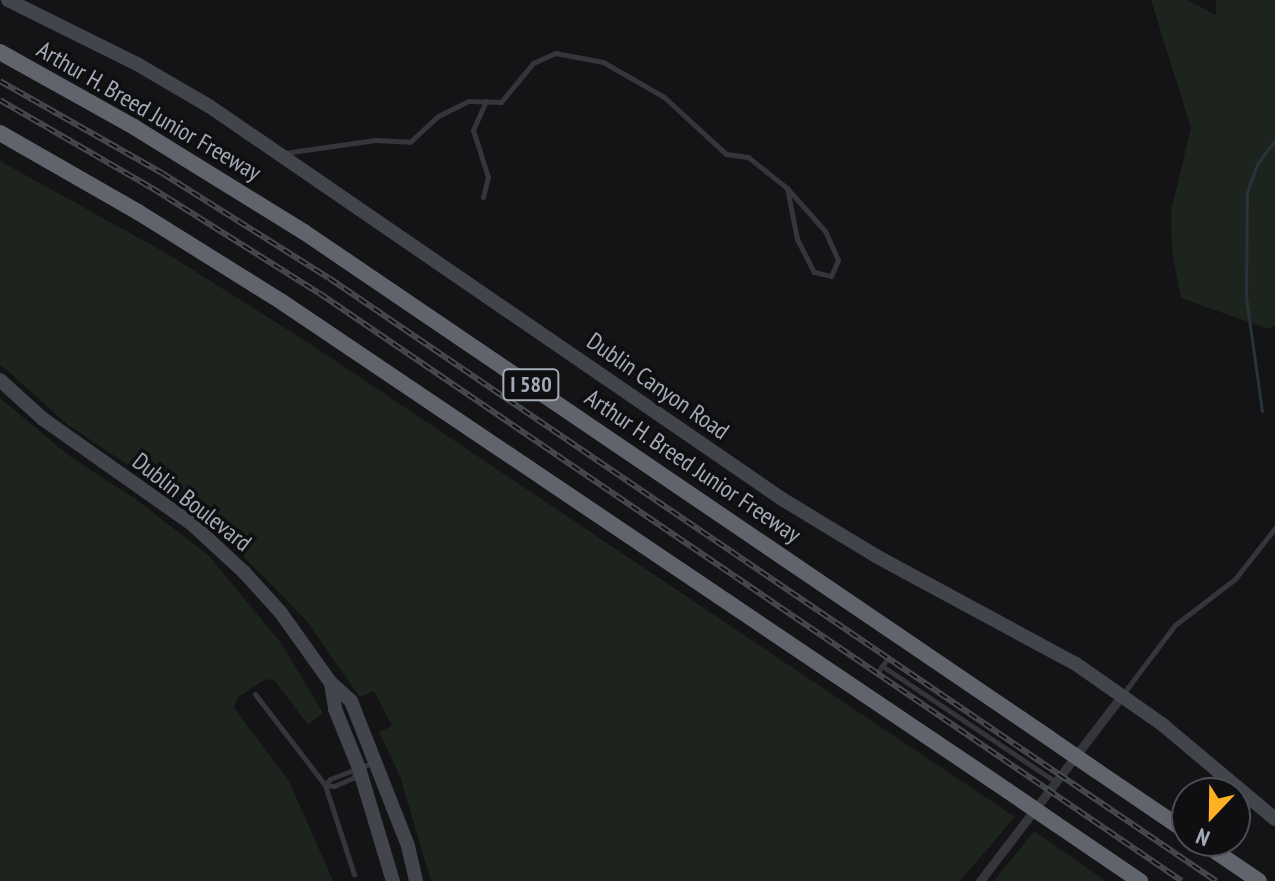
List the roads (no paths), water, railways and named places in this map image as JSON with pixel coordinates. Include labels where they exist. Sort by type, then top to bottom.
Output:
[{"type":"highway","name":"Arthur H. Breed Junior Freeway","points":[[0,52],[134,127],[304,232],[1171,821]]},
{"type":"highway","points":[[0,133],[138,212],[282,302],[1140,881]]},
{"type":"highway","points":[[1224,857],[1259,881]]},
{"type":"main road","name":"Dublin Canyon Road","points":[[8,0],[137,64],[283,154],[782,499],[876,556],[1047,646],[1122,695],[1275,819]]},
{"type":"main road","name":"Dublin Boulevard","points":[[0,380],[43,419],[162,501],[219,548],[275,607],[331,683],[351,701],[408,846],[416,881]]},
{"type":"main road","name":"Dublin Boulevard","points":[[331,683],[335,709],[359,768],[393,881]]},
{"type":"street","points":[[980,881],[1122,695]]},
{"type":"lane","points":[[283,154],[375,140],[410,142],[438,116],[469,101],[501,102],[533,63],[555,53],[603,62],[664,97],[726,154],[748,157],[787,188],[825,231],[838,260],[831,276],[814,272],[808,261],[797,239],[787,188]]},
{"type":"lane","points":[[483,197],[488,177],[473,130],[486,101]]},
{"type":"lane","points":[[1122,695],[1175,625],[1235,579],[1275,528]]},
{"type":"lane","points":[[877,673],[888,658]]},
{"type":"lane","points":[[882,666],[1056,782]]},
{"type":"lane","points":[[255,694],[325,785],[354,874]]},
{"type":"lane","points":[[325,785],[334,786],[353,778],[359,768],[377,761]]},
{"type":"waterway","points":[[1262,411],[1246,297],[1247,192],[1257,164],[1275,140]]},
{"type":"railway","points":[[0,81],[162,173],[329,278],[1216,881]]},
{"type":"railway","points":[[0,100],[152,188],[319,293],[1182,881]]}]
